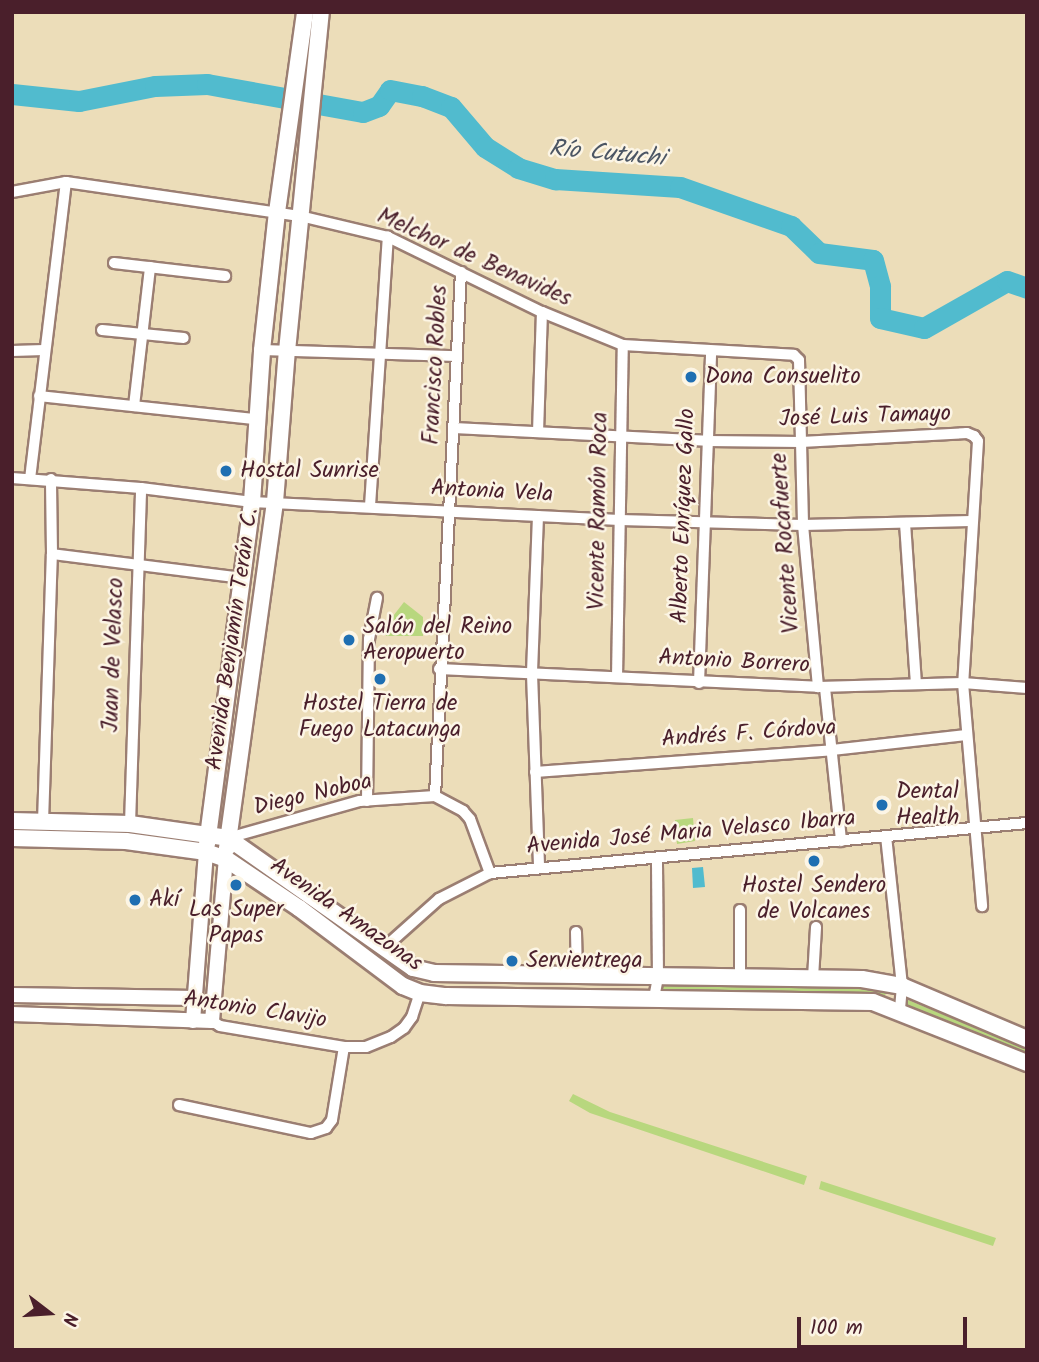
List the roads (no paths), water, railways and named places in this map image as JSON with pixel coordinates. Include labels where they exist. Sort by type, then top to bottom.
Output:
[{"type":"main road","name":"Avenida Benjamín Terán C.","points":[[206,852],[252,502],[262,350],[278,208],[312,17]]},
{"type":"main road","name":"Avenida Benjamín Terán C.","points":[[226,859],[275,502],[300,211],[312,17]]},
{"type":"main road","points":[[12,821],[130,824],[228,838]]},
{"type":"main road","name":"Avenida Amazonas","points":[[12,838],[126,841],[206,852],[226,859],[299,908],[403,986],[420,993],[446,996],[873,1002],[900,1010],[1027,1063]]},
{"type":"main road","name":"Avenida Amazonas","points":[[228,838],[414,968],[434,973],[578,977],[862,979],[902,986],[1027,1039]]},
{"type":"street","name":"Melchor de Benavides","points":[[12,192],[66,182],[300,211],[388,237],[542,313],[624,345],[794,355]]},
{"type":"street","points":[[30,479],[66,182]]},
{"type":"street","points":[[370,506],[388,237]]},
{"type":"street","points":[[114,263],[225,276]]},
{"type":"street","points":[[134,406],[150,267]]},
{"type":"street","name":"Francisco Robles","points":[[435,796],[439,669],[445,636],[461,272]]},
{"type":"street","points":[[538,432],[542,313]]},
{"type":"street","points":[[102,330],[184,338]]},
{"type":"street","name":"Vicente Ramón Roca","points":[[617,677],[624,345]]},
{"type":"street","points":[[12,351],[44,350]]},
{"type":"street","points":[[262,350],[457,356]]},
{"type":"street","name":"Alberto Enríquez Gallo","points":[[699,683],[711,351]]},
{"type":"street","name":"Vicente Rocafuerte","points":[[794,355],[799,360],[803,525],[841,841]]},
{"type":"street","points":[[39,396],[256,419]]},
{"type":"street","name":"José Luis Tamayo","points":[[454,428],[708,441],[801,442],[967,433],[974,436],[978,441],[963,683],[982,906]]},
{"type":"street","name":"Antonia Vela","points":[[12,478],[51,479],[252,502],[704,524],[803,525],[971,521]]},
{"type":"street","points":[[43,822],[52,554],[51,479]]},
{"type":"street","name":"Juan de Velasco","points":[[130,824],[141,488]]},
{"type":"street","points":[[538,516],[532,674],[538,867]]},
{"type":"street","points":[[905,523],[916,683]]},
{"type":"street","points":[[52,554],[241,578]]},
{"type":"street","points":[[367,801],[369,639],[377,598]]},
{"type":"street","name":"Antonio Borrero","points":[[439,669],[821,687],[963,683],[1027,688]]},
{"type":"street","name":"Andrés F. Córdova","points":[[535,772],[832,750],[966,735]]},
{"type":"street","points":[[435,796],[463,811],[470,820],[490,873]]},
{"type":"street","name":"Diego Noboa","points":[[228,838],[367,801],[435,796]]},
{"type":"street","name":"Avenida José Maria Velasco Ibarra","points":[[384,948],[439,899],[490,873],[1027,823]]},
{"type":"street","points":[[886,836],[902,986],[900,1010]]},
{"type":"street","name":"Avenida Benjamín Terán C.","points":[[193,1021],[206,852]]},
{"type":"street","name":"Avenida Benjamín Terán C.","points":[[212,1021],[226,859]]},
{"type":"street","points":[[654,998],[658,978],[657,859]]},
{"type":"street","points":[[740,910],[740,979]]},
{"type":"street","points":[[813,978],[816,926]]},
{"type":"street","points":[[576,932],[578,977]]},
{"type":"street","name":"Antonio Clavijo","points":[[12,1014],[212,1021],[220,1026],[344,1047],[366,1047],[391,1037],[412,1017],[420,993]]},
{"type":"street","name":"Antonio Clavijo","points":[[12,995],[196,998]]},
{"type":"street","points":[[178,1105],[311,1133],[326,1128],[332,1120],[344,1047]]},
{"type":"water","points":[[703,867],[705,887],[693,888],[692,868]]},
{"type":"waterway","name":"Río Cutuchi","points":[[12,94],[79,101],[155,86],[207,84],[363,112],[379,106],[390,90],[422,96],[451,107],[485,147],[518,168],[555,179],[680,187],[791,226],[819,253],[873,260],[880,286],[880,318],[924,328],[1007,281],[1027,288]]},
{"type":"place","name":"Dona Consuelito","points":[[691,377]]},
{"type":"place","name":"Hostal Sunrise","points":[[226,471]]},
{"type":"place","name":"Salón del Reino Aeropuerto","points":[[349,640]]},
{"type":"place","name":"Hostel Tierra de Fuego Latacunga","points":[[380,679]]},
{"type":"place","name":"Dental Health","points":[[882,805]]},
{"type":"place","name":"Hostel Sendero de Volcanes","points":[[814,861]]},
{"type":"place","name":"Las Super Papas","points":[[236,885]]},
{"type":"place","name":"Akí","points":[[135,900]]},
{"type":"place","name":"Servientrega","points":[[512,961]]}]
